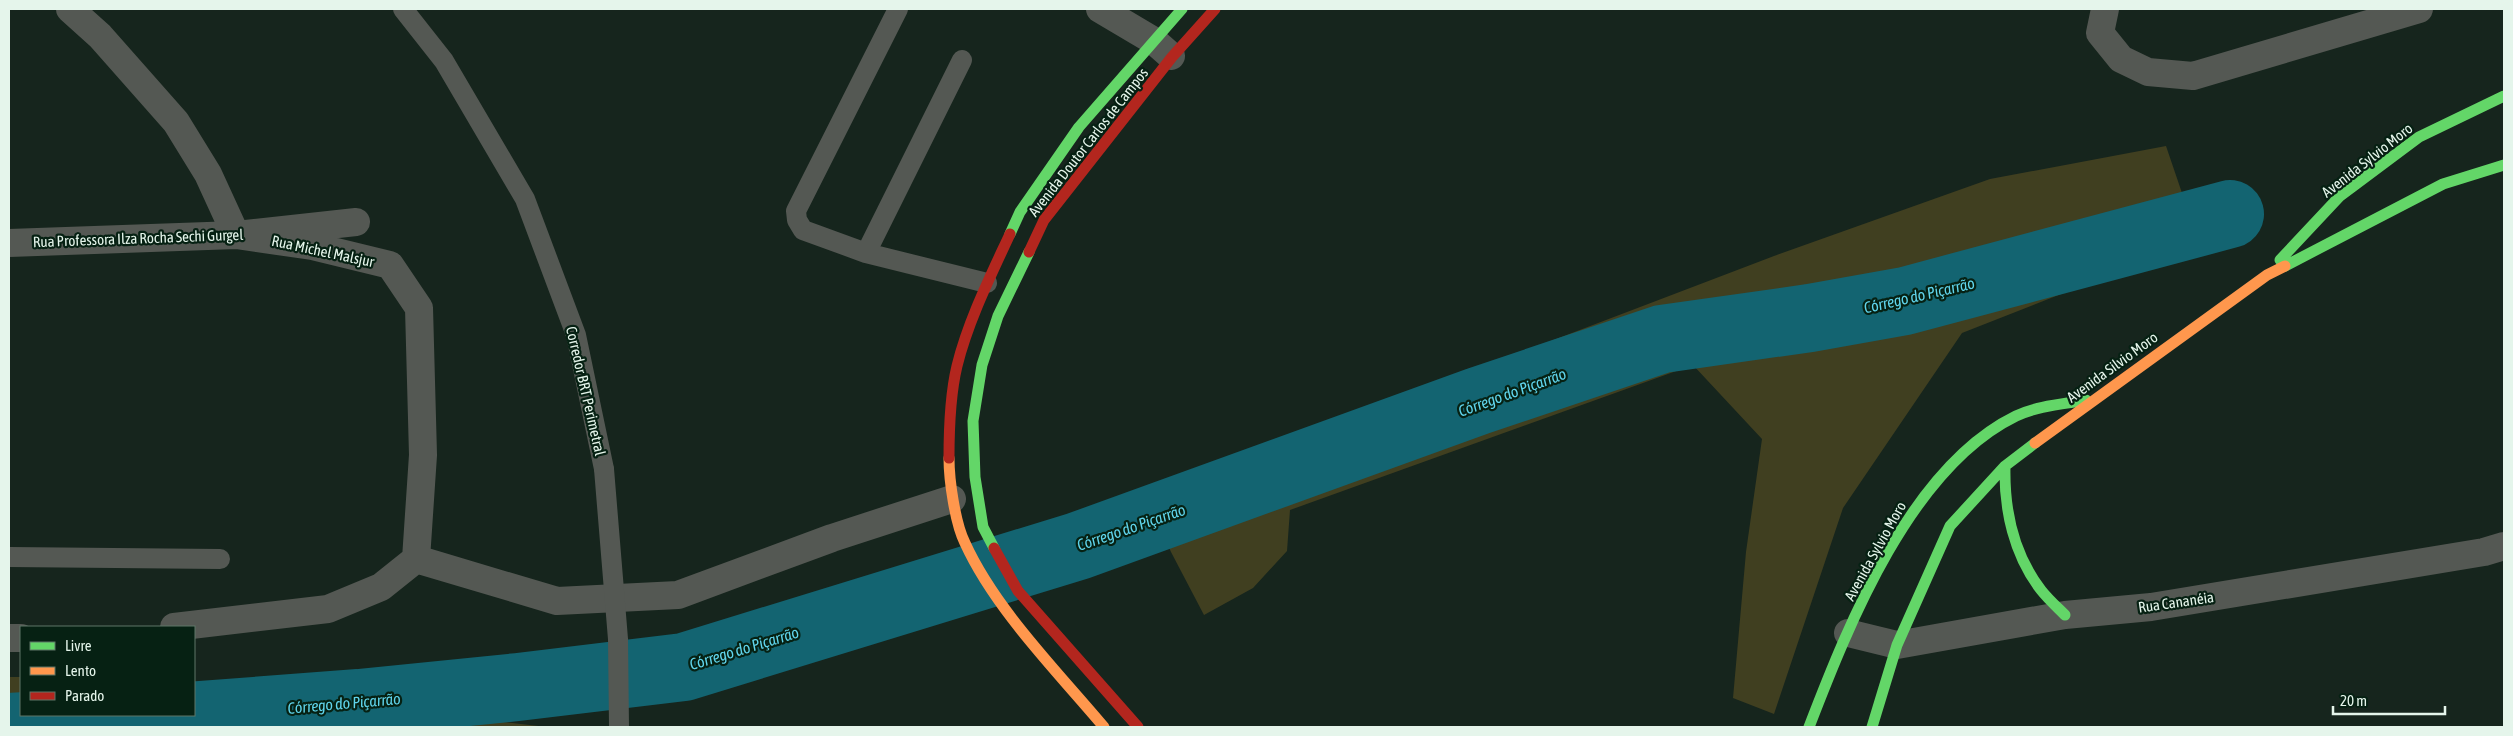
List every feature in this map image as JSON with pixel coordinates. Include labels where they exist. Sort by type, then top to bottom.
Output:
[{"type":"main road","name":"Avenida Doutor Carlos de Campos","points":[[1138,727],[1018,590],[983,527],[975,477],[973,421],[982,365],[998,316],[1044,220],[1163,49],[1182,9]]},
{"type":"main road","name":"Avenida Doutor Carlos de Campos","points":[[1104,727],[999,602],[964,542],[952,499],[949,477],[949,423],[957,366],[987,283],[1020,212],[1079,127],[1163,49],[1216,9]]},
{"type":"main road","name":"Avenida Sylvio Moro","points":[[2267,275],[2340,196],[2403,149],[2435,128],[2504,96]]},
{"type":"main road","name":"Avenida Silvio Moro","points":[[1872,727],[1896,645],[1950,526],[2005,466],[2095,398],[2267,275],[2443,184],[2504,165]]},
{"type":"main road","name":"Avenida Sylvio Moro","points":[[1809,727],[1832,664],[1902,527],[1942,472],[1973,441],[2018,415],[2095,398]]},
{"type":"main road","points":[[2005,466],[2004,491],[2015,538],[2026,566],[2039,588],[2065,615]]},
{"type":"street","points":[[70,9],[100,36],[176,122],[208,174],[236,235]]},
{"type":"street","points":[[1100,9],[1163,49]]},
{"type":"street","points":[[2105,9],[2100,33],[2121,59],[2148,72],[2193,76],[2419,9]]},
{"type":"street","name":"Rua Professora Ilza Rocha Sechi Gurgel","points":[[9,243],[236,235],[356,222]]},
{"type":"street","name":"Rua Michel Malsjur","points":[[236,235],[312,246],[390,265],[419,308],[423,455],[416,560]]},
{"type":"street","points":[[183,626],[328,609],[380,588],[416,560],[557,600],[678,595],[849,532],[952,499]]},
{"type":"street","name":"Rua Cananéia","points":[[1848,633],[1896,645],[2065,615],[2151,607],[2484,552],[2504,546]]},
{"type":"lane","name":"Corredor BRT Perimetral","points":[[403,9],[444,61],[525,199],[576,335],[604,469],[618,639],[620,727]]},
{"type":"lane","points":[[898,9],[796,211],[797,220],[804,230],[866,253],[987,283]]},
{"type":"lane","points":[[866,253],[962,60]]},
{"type":"lane","points":[[9,557],[220,560]]},
{"type":"shaded area","points":[[2166,146],[2198,240],[1962,333],[1843,508],[1774,714],[1733,698],[1746,552],[1762,439],[1693,365],[1290,510],[1287,551],[1253,588],[1204,615],[1171,552],[1146,495],[1774,256],[1990,179]]},
{"type":"shaded area","points":[[9,677],[20,677],[20,716],[195,716],[195,687],[547,727],[9,727]]},
{"type":"waterway","name":"Córrego do Piçarrão","points":[[195,715],[359,703],[518,687],[684,667],[1078,546],[1478,401],[1662,339],[1810,318],[1905,301],[2230,214]]},
{"type":"waterway","name":"Córrego do Piçarrão","points":[[9,727],[187,716]]},
{"type":"traffic: fast","points":[[1010,234],[1020,212],[1079,127],[1182,9]]},
{"type":"traffic: fast","points":[[2280,260],[2340,196],[2419,137],[2504,96]]},
{"type":"traffic: fast","points":[[2285,266],[2443,184],[2504,165]]},
{"type":"traffic: fast","points":[[994,548],[983,527],[975,477],[973,421],[982,365],[998,316],[1029,252]]},
{"type":"traffic: fast","points":[[1809,727],[1843,642],[1864,596],[1888,552],[1915,509],[1945,471],[1979,440],[2016,416],[2041,408],[2086,400]]},
{"type":"traffic: fast","points":[[1872,727],[1897,645],[1950,526],[2005,466],[2035,443]]},
{"type":"traffic: fast","points":[[2005,466],[2006,499],[2017,547],[2041,590],[2065,615]]},
{"type":"traffic: slow","points":[[2035,443],[2267,275],[2285,266]]},
{"type":"traffic: slow","points":[[949,458],[951,489],[958,524],[961,535],[978,568],[993,592],[1028,639],[1104,727]]},
{"type":"traffic: jam","points":[[1029,252],[1044,220],[1172,57],[1215,9]]},
{"type":"traffic: jam","points":[[949,458],[950,411],[957,366],[974,315],[1010,234]]},
{"type":"traffic: jam","points":[[994,548],[1018,591],[1138,727]]}]
